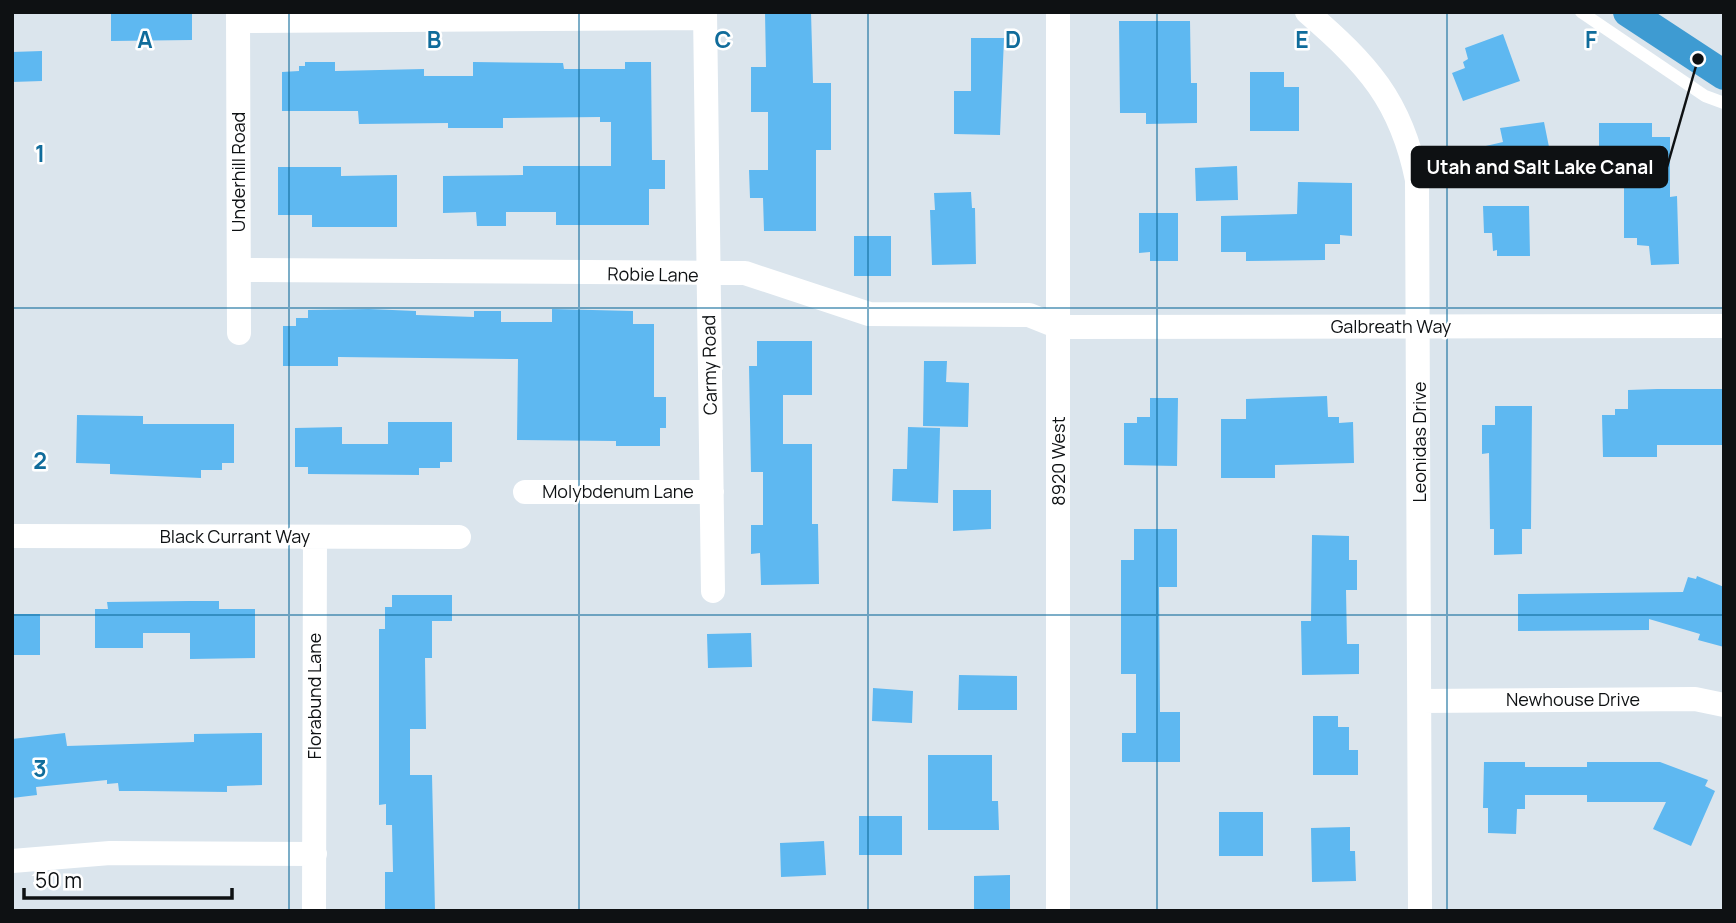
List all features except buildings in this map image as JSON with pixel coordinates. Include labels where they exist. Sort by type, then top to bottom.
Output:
[{"type":"street","name":"8920 West","points":[[1058,12],[1058,911]]},
{"type":"street","name":"Leonidas Drive","points":[[1307,12],[1374,77],[1396,111],[1411,147],[1419,212],[1420,911]]},
{"type":"street","points":[[238,17],[705,15]]},
{"type":"street","name":"Carmy Road","points":[[705,15],[713,591]]},
{"type":"street","name":"Underhill Road","points":[[238,17],[239,333]]},
{"type":"street","name":"Robie Lane","points":[[239,271],[709,275],[745,273],[869,314],[1029,315],[1059,327]]},
{"type":"street","name":"Galbreath Way","points":[[1059,327],[1724,326]]},
{"type":"street","name":"Molybdenum Lane","points":[[525,492],[712,492]]},
{"type":"street","name":"Black Currant Way","points":[[12,536],[458,537]]},
{"type":"street","name":"Florabund Lane","points":[[314,911],[315,538]]},
{"type":"street","name":"Newhouse Drive","points":[[1421,701],[1695,699],[1724,705]]},
{"type":"street","points":[[12,861],[110,853],[315,854]]},
{"type":"lane","points":[[1581,12],[1705,96],[1724,103]]},
{"type":"waterway","points":[[1628,12],[1724,75]]},
{"type":"place","name":"Utah and Salt Lake Canal","points":[[1698,59]]}]
